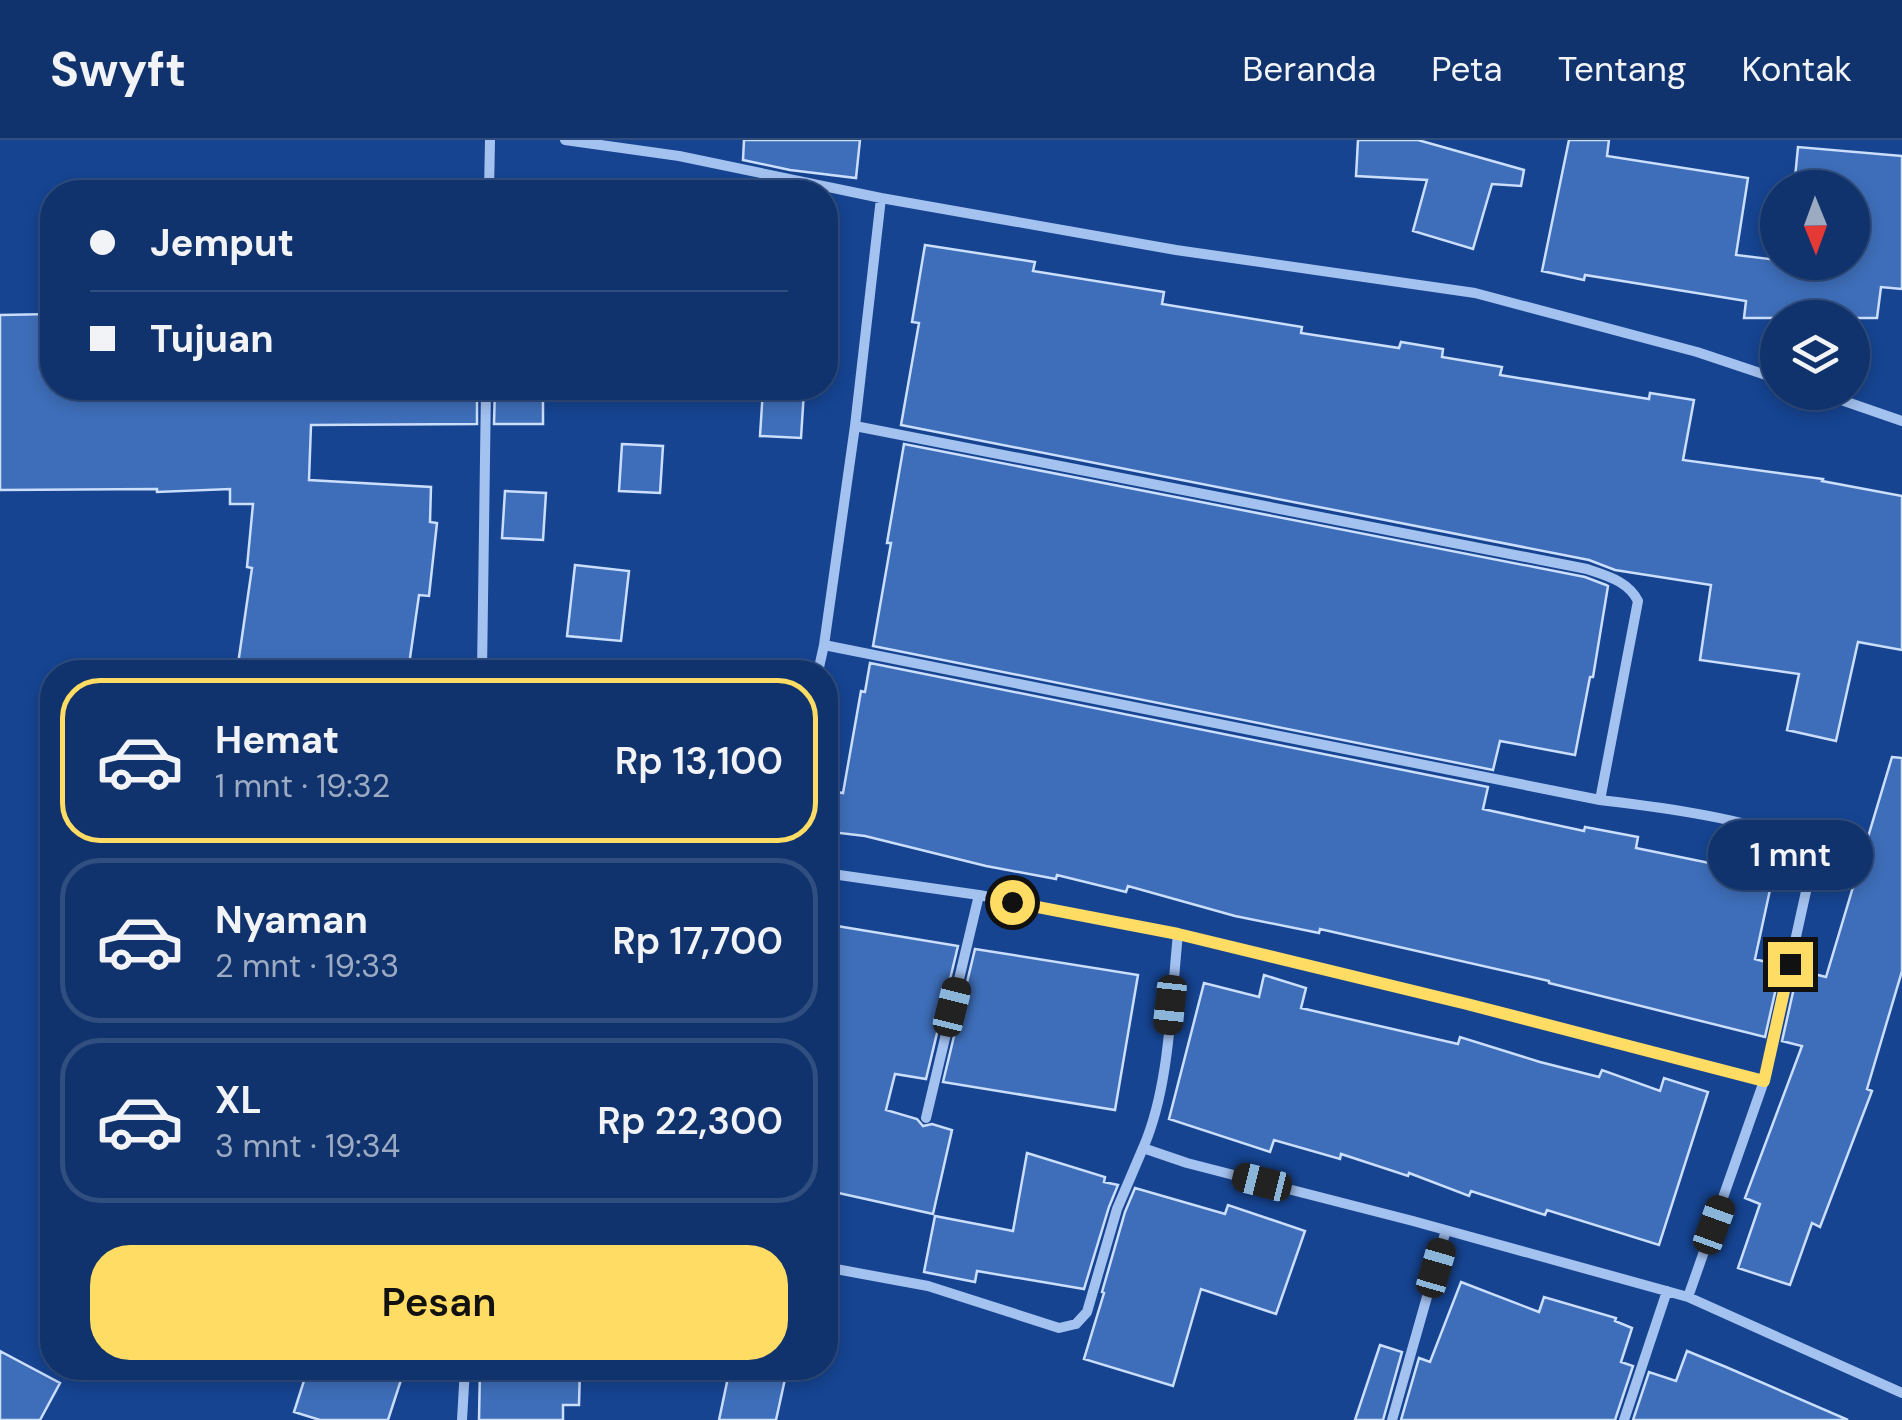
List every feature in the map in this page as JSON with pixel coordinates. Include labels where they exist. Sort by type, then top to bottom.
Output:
[{"type":"street","points":[[489,180],[490,140]]},
{"type":"street","points":[[565,140],[679,156],[794,180]]},
{"type":"street","points":[[838,189],[1176,250],[1475,293],[1698,352],[1760,373]]},
{"type":"street","points":[[821,660],[856,426],[881,198]]},
{"type":"street","points":[[482,660],[486,400]]},
{"type":"street","points":[[1870,410],[1902,421]]},
{"type":"street","points":[[856,426],[1586,569],[1616,579],[1634,591],[1638,601],[1600,800]]},
{"type":"street","points":[[824,646],[1600,800],[1689,812],[1790,838],[1808,856],[1808,887],[1764,1081],[1688,1296]]},
{"type":"street","points":[[838,875],[979,895],[1178,934],[1764,1081]]},
{"type":"street","points":[[926,1118],[979,895]]},
{"type":"street","points":[[838,1269],[928,1286],[1059,1328],[1076,1324],[1087,1312],[1117,1209],[1154,1123],[1178,934]]},
{"type":"street","points":[[1143,1148],[1186,1163],[1688,1296],[1902,1393]]},
{"type":"street","points":[[1392,1420],[1446,1230]]},
{"type":"street","points":[[1624,1420],[1667,1291]]},
{"type":"street","points":[[462,1420],[464,1380]]},
{"type":"building","points":[[744,140],[860,140],[856,178],[743,160]]},
{"type":"building","points":[[1358,140],[1418,140],[1524,170],[1521,186],[1492,184],[1473,249],[1413,231],[1427,180],[1356,176]]},
{"type":"building","points":[[1569,140],[1609,140],[1607,156],[1748,178],[1736,255],[1760,258],[1760,280],[1870,280],[1870,170],[1796,170],[1798,147],[1902,156],[1902,289],[1881,287],[1877,318],[1870,318],[1870,300],[1760,300],[1760,318],[1744,318],[1746,301],[1542,271]]},
{"type":"building","points":[[925,245],[1035,262],[1033,271],[1164,292],[1162,304],[1302,327],[1301,333],[1399,348],[1401,342],[1443,349],[1442,357],[1502,367],[1500,375],[1649,399],[1650,393],[1694,400],[1683,460],[1823,479],[1902,496],[1902,650],[1858,642],[1836,741],[1787,730],[1799,674],[1700,660],[1711,585],[1615,570],[1589,560],[901,425],[919,323],[912,322]]},
{"type":"building","points":[[40,314],[40,400],[477,400],[477,424],[311,425],[309,480],[431,487],[430,522],[437,523],[429,596],[419,595],[410,660],[239,660],[252,568],[247,567],[253,504],[230,504],[230,489],[0,490],[0,315]]},
{"type":"building","points":[[495,400],[543,400],[543,424],[494,424]]},
{"type":"building","points":[[762,400],[803,400],[801,438],[760,436]]},
{"type":"building","points":[[622,444],[663,446],[660,493],[619,491]]},
{"type":"building","points":[[904,444],[1585,577],[1606,585],[1593,677],[1575,755],[1500,741],[1493,770],[873,646]]},
{"type":"building","points":[[505,491],[546,493],[543,540],[502,538]]},
{"type":"building","points":[[575,565],[629,571],[621,641],[567,636]]},
{"type":"building","points":[[870,663],[1488,787],[1483,809],[1584,831],[1585,827],[1638,837],[1636,848],[1773,876],[1755,959],[1781,966],[1765,1037],[1549,981],[1320,929],[1319,933],[1235,916],[1128,886],[1126,892],[838,833],[838,792],[843,793],[861,691],[865,692]]},
{"type":"building","points":[[1892,757],[1902,758],[1902,971],[1867,1089],[1872,1091],[1820,1227],[1812,1223],[1790,1285],[1738,1268],[1760,1204],[1745,1198],[1802,1046],[1782,1041],[1798,970],[1826,977]]},
{"type":"building","points":[[838,926],[958,946],[926,1079],[895,1074],[886,1110],[917,1119],[923,1126],[932,1124],[952,1130],[933,1214],[838,1193]]},
{"type":"building","points":[[975,949],[1138,975],[1115,1110],[943,1082]]},
{"type":"building","points":[[1264,975],[1306,988],[1301,1008],[1458,1044],[1460,1037],[1599,1077],[1602,1070],[1660,1091],[1664,1078],[1708,1092],[1659,1245],[1547,1210],[1545,1215],[1471,1191],[1469,1196],[1409,1173],[1408,1176],[1341,1154],[1340,1159],[1274,1140],[1270,1152],[1169,1119],[1204,983],[1259,997]]},
{"type":"building","points":[[1027,1153],[1105,1177],[1104,1182],[1118,1185],[1084,1289],[977,1271],[975,1282],[924,1272],[935,1216],[1013,1231]]},
{"type":"building","points":[[1135,1188],[1225,1214],[1228,1205],[1305,1231],[1276,1314],[1201,1289],[1173,1386],[1084,1359]]},
{"type":"building","points":[[1461,1282],[1539,1312],[1544,1297],[1616,1318],[1615,1321],[1632,1328],[1621,1362],[1633,1366],[1615,1420],[1401,1420],[1419,1358],[1430,1362]]},
{"type":"building","points":[[1380,1345],[1402,1352],[1383,1420],[1355,1420]]},
{"type":"building","points":[[0,1351],[40,1372],[40,1380],[60,1383],[40,1420],[0,1420]]},
{"type":"building","points":[[1687,1351],[1848,1420],[1633,1420],[1649,1372],[1676,1381]]},
{"type":"building","points":[[304,1380],[401,1380],[388,1420],[320,1420],[294,1412]]},
{"type":"building","points":[[480,1380],[580,1380],[579,1405],[563,1405],[563,1420],[479,1420]]},
{"type":"building","points":[[727,1380],[785,1380],[776,1420],[719,1420]]},
{"type":"route","points":[[1012,902],[1178,934],[1764,1081],[1790,964]]}]
